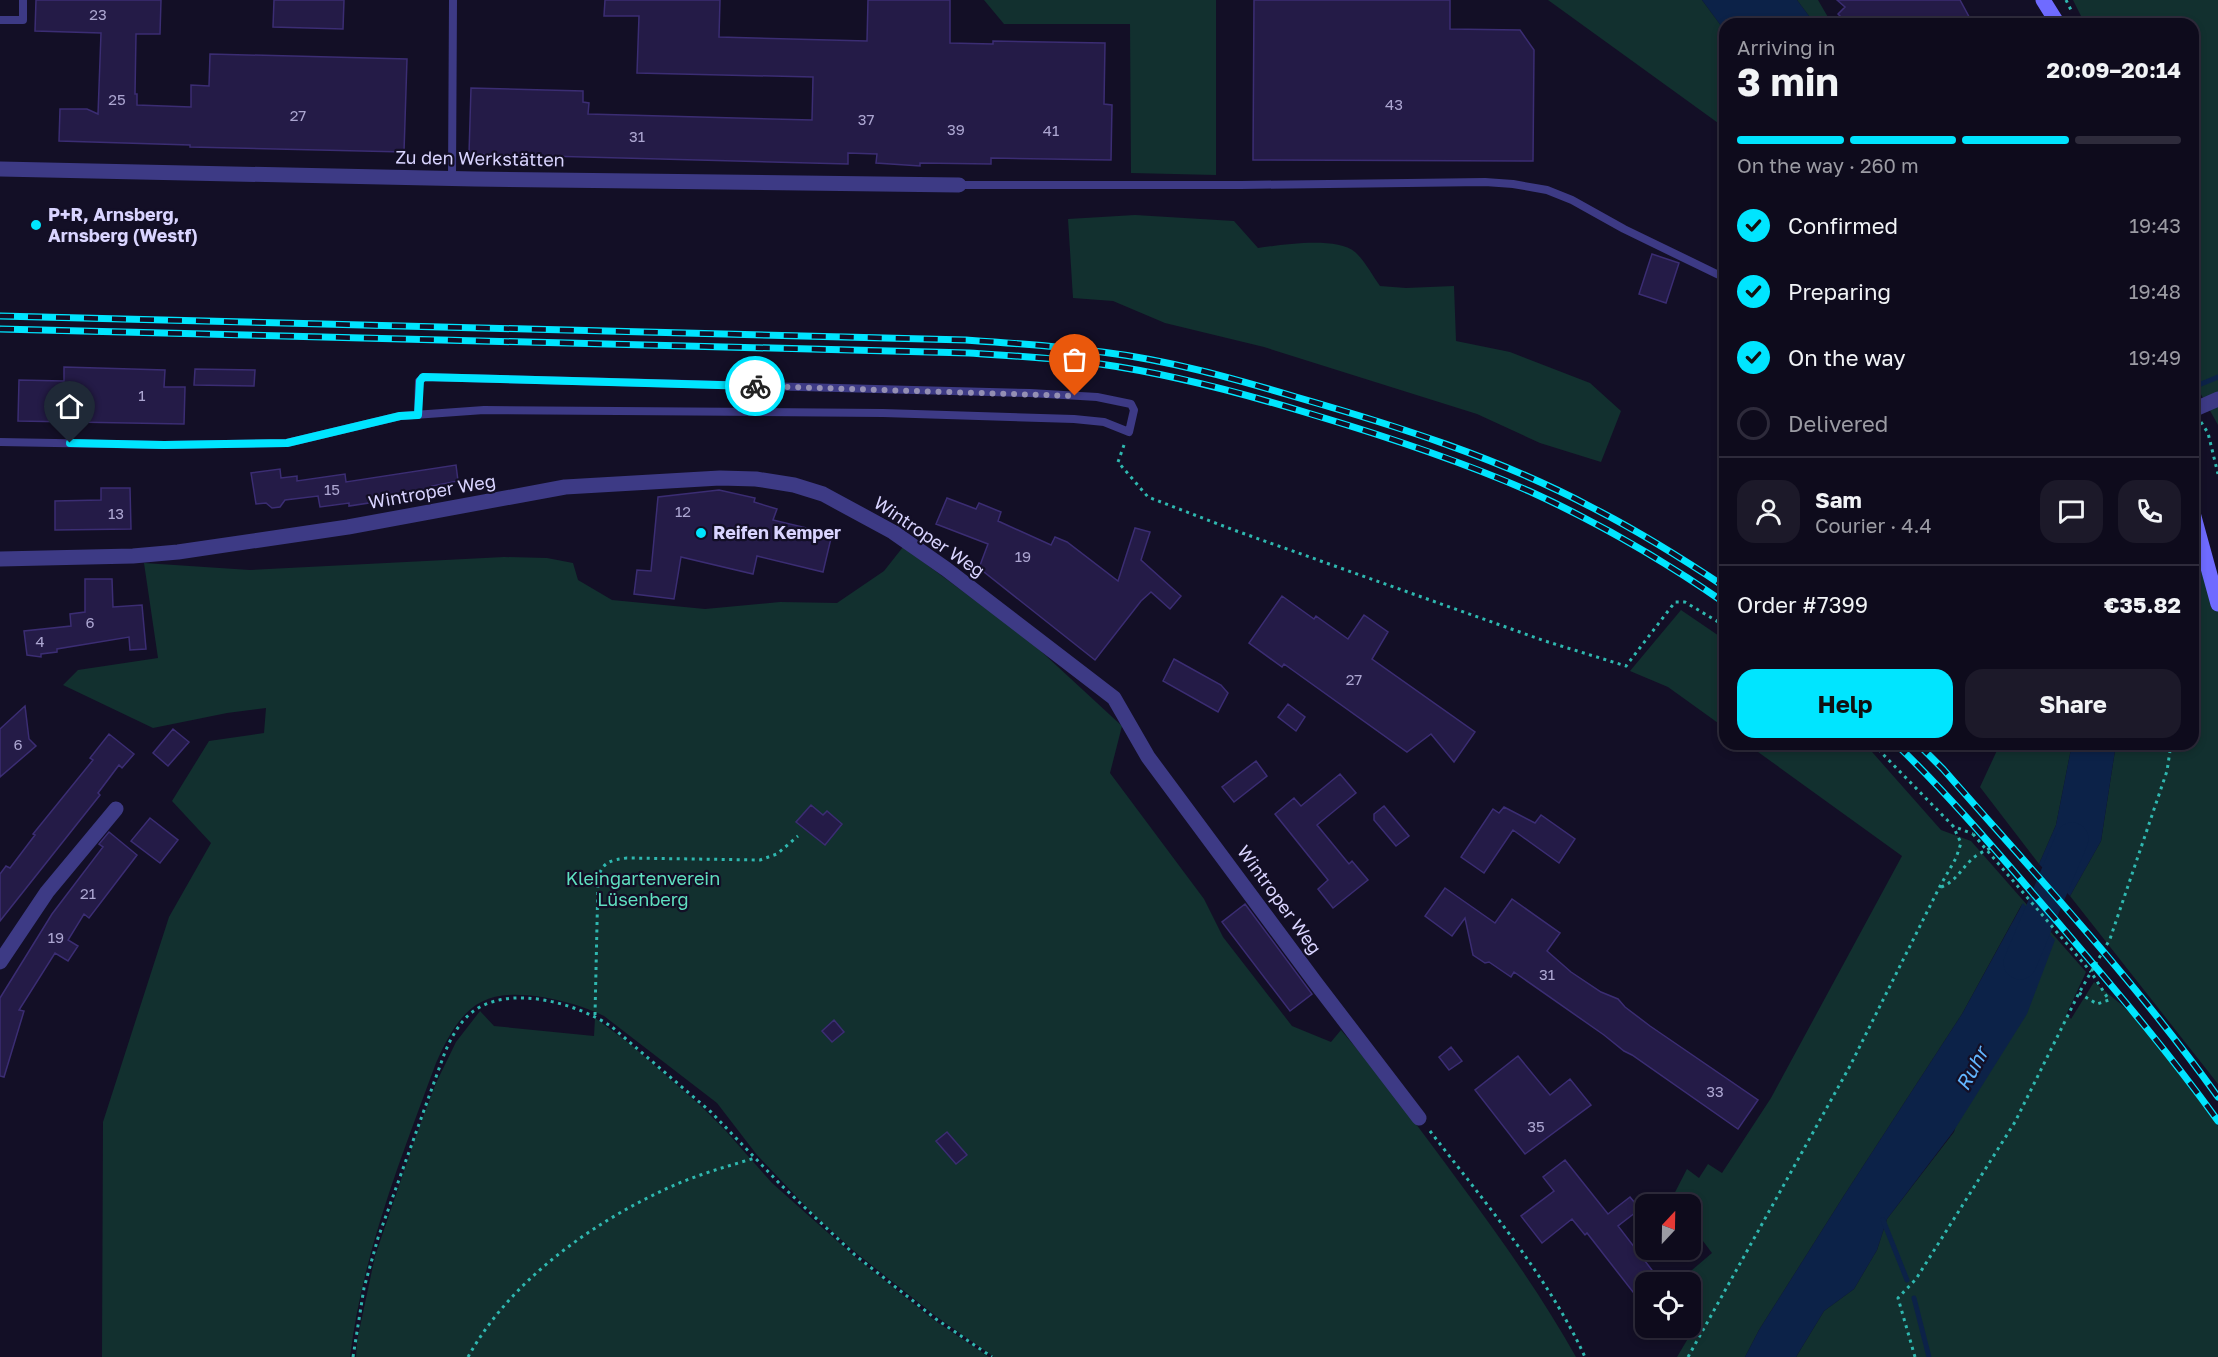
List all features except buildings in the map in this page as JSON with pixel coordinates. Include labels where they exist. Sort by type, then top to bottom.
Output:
[{"type":"main road","points":[[2043,0],[2054,18]]},
{"type":"main road","points":[[2199,535],[2218,604]]},
{"type":"street","name":"Zu den Werkstätten","points":[[0,169],[959,185]]},
{"type":"street","points":[[2199,407],[2218,399]]},
{"type":"street","name":"Wintroper Weg","points":[[0,559],[133,556],[178,552],[348,527],[565,488],[720,478],[794,485],[823,494],[888,528],[946,569],[1114,698],[1148,757],[1419,1118]]},
{"type":"street","points":[[0,962],[47,892],[116,809]]},
{"type":"lane","points":[[0,20],[23,20],[23,0]]},
{"type":"lane","points":[[452,178],[453,0]]},
{"type":"lane","points":[[959,185],[1230,186],[1473,182],[1513,184],[1546,190],[1572,200],[1624,229],[1719,275]]},
{"type":"lane","points":[[0,442],[164,445],[287,443],[400,416],[418,415],[484,410],[883,413],[1074,419],[1104,422],[1129,432],[1134,410],[1131,404],[1097,397],[1030,393],[423,377],[420,381],[418,415]]},
{"type":"path","points":[[2199,420],[2208,434],[2218,474]]},
{"type":"path","points":[[1129,432],[1118,462],[1148,497],[1231,529],[1545,640],[1626,666],[1675,602],[1685,602],[1719,622]]},
{"type":"path","points":[[1688,1357],[1850,1066],[1956,858],[1961,843],[1953,825],[1879,750]]},
{"type":"path","points":[[1915,1357],[1898,1298],[1916,1279],[2016,1122],[2079,993],[2110,939],[2167,771],[2170,750]]},
{"type":"path","points":[[1953,825],[1973,834],[2091,972],[2109,1000],[2097,1004],[2079,993]]},
{"type":"path","points":[[595,1015],[598,879],[603,865],[608,861],[627,858],[760,860],[777,854],[798,836]]},
{"type":"path","points":[[1940,888],[1959,875],[1971,859],[1995,846]]},
{"type":"path","points":[[353,1357],[364,1288],[378,1239],[435,1073],[453,1035],[471,1014],[500,1000],[530,999],[550,1002],[595,1015],[612,1027],[695,1097],[813,1217],[855,1255],[928,1312],[992,1357]]},
{"type":"path","points":[[1419,1118],[1488,1206],[1554,1299],[1585,1357]]},
{"type":"path","points":[[468,1357],[491,1320],[510,1298],[579,1240],[636,1204],[670,1187],[756,1157]]},
{"type":"green space","points":[[984,0],[1216,0],[1216,175],[1131,173],[1130,24],[1004,24]]},
{"type":"green space","points":[[1548,0],[1702,0],[1719,23],[1719,124]]},
{"type":"green space","points":[[1797,0],[1818,0],[1828,18],[1810,18]]},
{"type":"green space","points":[[2073,0],[2218,0],[2218,425],[2199,391],[2199,18],[2082,18]]},
{"type":"green space","points":[[1135,215],[1234,221],[1258,248],[1308,243],[1335,244],[1346,247],[1359,256],[1380,286],[1406,288],[1454,286],[1456,341],[1510,352],[1590,383],[1621,411],[1601,462],[1540,443],[1477,414],[1264,347],[1165,323],[1113,301],[1073,298],[1068,219]]},
{"type":"green space","points":[[2199,542],[2218,606],[2218,1084],[2070,896],[2101,841],[2115,750],[2199,750]]},
{"type":"green space","name":"Kleingartenverein Lüsenberg","points":[[903,547],[1031,642],[1122,726],[1110,773],[1204,899],[1223,937],[1292,1026],[1331,1042],[1341,1030],[1357,1048],[1490,1225],[1535,1290],[1576,1357],[994,1357],[937,1317],[855,1252],[814,1215],[757,1155],[717,1103],[604,1016],[566,1002],[521,995],[488,999],[475,1006],[454,1028],[436,1063],[396,1171],[373,1244],[356,1318],[350,1357],[102,1357],[103,1122],[169,917],[211,843],[172,801],[209,741],[264,733],[266,708],[227,713],[153,728],[63,685],[78,670],[158,658],[144,563],[250,570],[504,557],[547,558],[573,563],[578,580],[612,600],[705,609],[780,602],[837,603],[884,571]]},
{"type":"green space","points":[[1681,610],[1719,636],[1719,724],[1668,687],[1630,671]]},
{"type":"green space","points":[[1755,750],[1870,750],[1941,830],[1971,841],[2086,972],[2067,1013],[2071,1019],[2094,982],[2123,1006],[2159,1044],[2218,1126],[2218,1357],[1796,1357],[1824,1311],[1854,1289],[1877,1250],[1887,1219],[1954,1132],[2022,904],[1962,1014],[1845,1194],[1759,1330],[1745,1357],[1677,1357],[1688,1338],[1701,1338],[1701,1272],[1690,1272],[1712,1253],[1701,1238],[1701,1194],[1674,1194],[1687,1169],[1699,1178],[1708,1164],[1722,1173],[1771,1098],[1902,856]]},
{"type":"green space","points":[[1997,750],[2071,750],[2056,825],[2039,864],[1980,787]]},
{"type":"green space","points":[[480,1011],[494,1026],[594,1036],[595,1018],[629,1043],[702,1107],[772,1183],[854,1256],[934,1320],[989,1357],[356,1357],[357,1341],[375,1256],[417,1133],[436,1083],[456,1042]]},
{"type":"water","points":[[1702,0],[1797,0],[1810,18],[1719,18],[1719,23]]},
{"type":"water","points":[[2071,750],[2115,750],[2101,841],[2070,896],[2039,864],[2056,825]]},
{"type":"water","points":[[2023,903],[2055,940],[2027,1014],[1953,1132],[1887,1219],[1877,1250],[1854,1289],[1824,1311],[1796,1357],[1745,1357],[1759,1330],[1845,1194],[1962,1014]]},
{"type":"waterway","points":[[2201,384],[2218,377]]},
{"type":"waterway","name":"Ruhr","points":[[2020,963],[2072,839]]},
{"type":"waterway","points":[[1883,1220],[1907,1280]]},
{"type":"waterway","points":[[1914,1298],[1929,1357]]},
{"type":"railway","points":[[0,316],[966,340],[1051,346],[1127,355],[1200,370],[1334,408],[1484,459],[1557,490],[1610,517],[1719,583]]},
{"type":"railway","points":[[0,329],[969,353],[1068,360],[1127,368],[1207,385],[1285,406],[1394,440],[1475,469],[1529,491],[1605,529],[1719,599]]},
{"type":"railway","points":[[1902,750],[1958,808],[2055,919],[2159,1043],[2218,1121]]},
{"type":"railway","points":[[1924,750],[2049,889],[2154,1012],[2218,1097]]},
{"type":"way so far","points":[[755,386],[1075,396]]},
{"type":"place","name":"P+R, Arnsberg, Arnsberg (Westf)","points":[[36,225]]},
{"type":"place","name":"Reifen Kemper","points":[[701,533]]},
{"type":"route","points":[[70,443],[164,445],[287,443],[400,416],[418,415],[420,381],[423,377],[755,386]]}]
